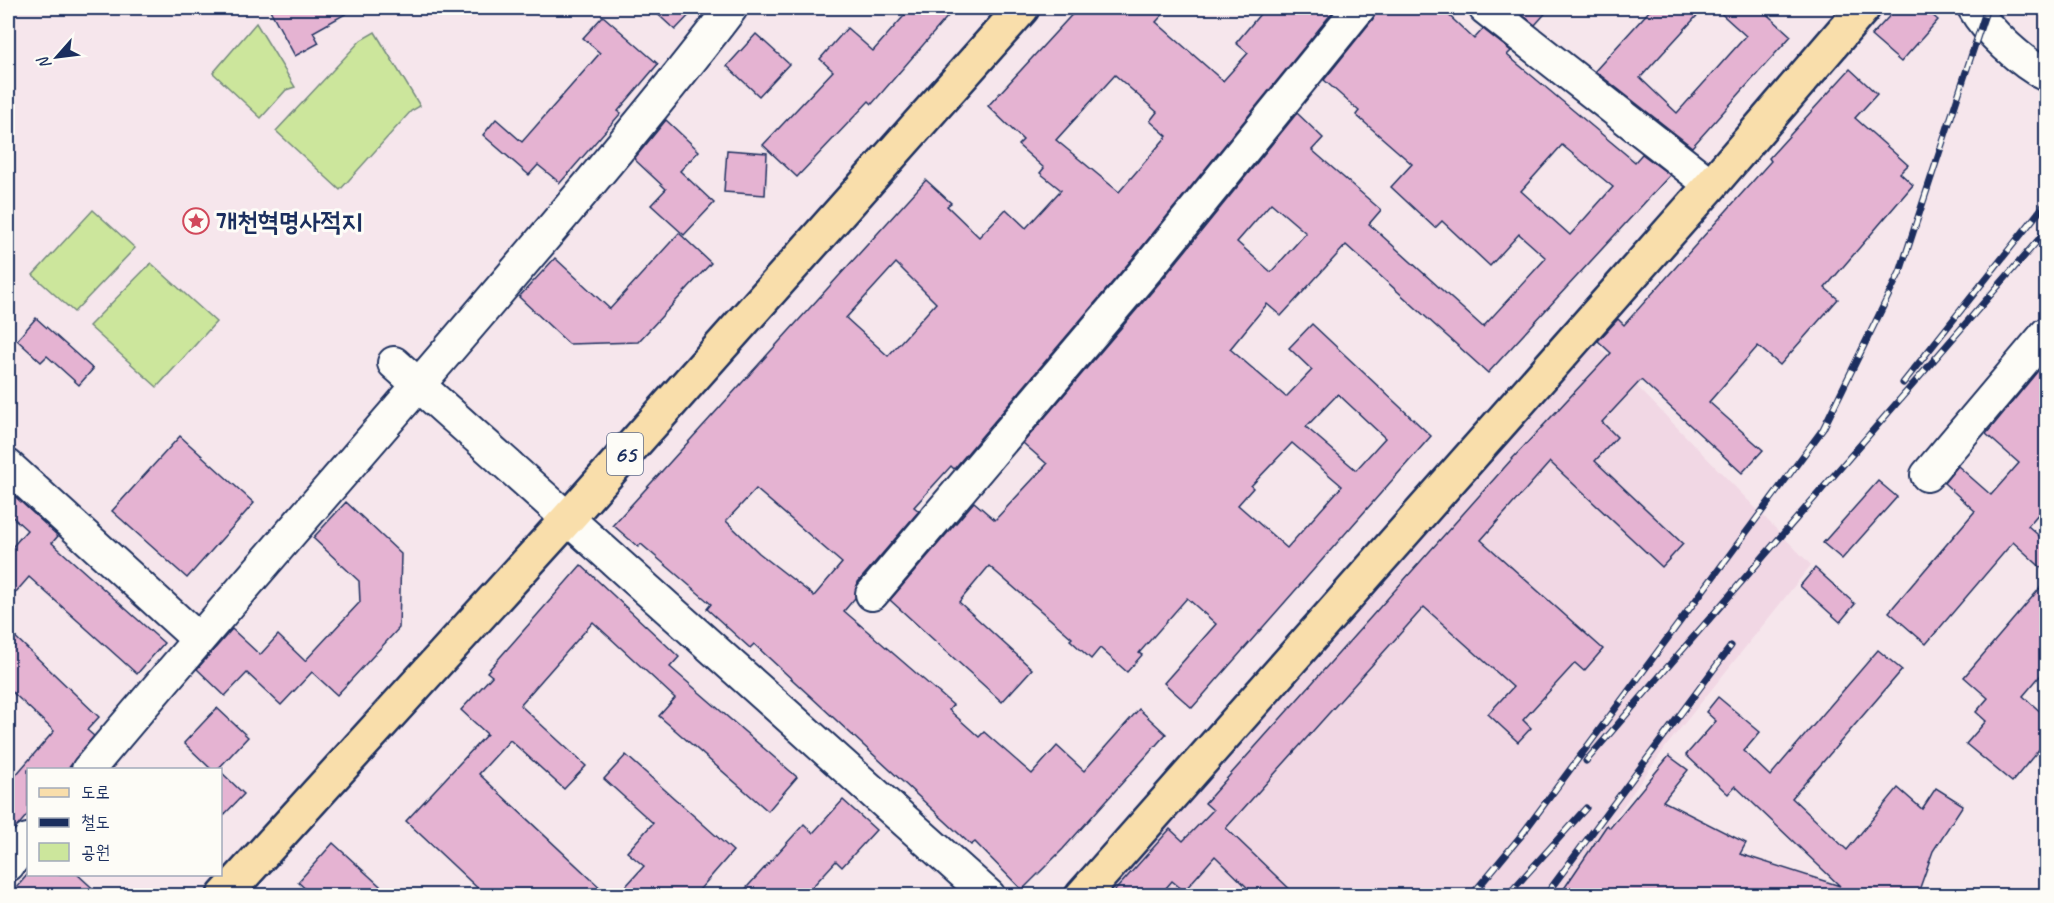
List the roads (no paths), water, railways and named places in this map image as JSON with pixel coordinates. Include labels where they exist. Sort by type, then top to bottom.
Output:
[{"type":"main road","name":"65","points":[[224,896],[569,517],[1022,8]]},
{"type":"main road","points":[[1082,896],[1711,185],[1863,8]]},
{"type":"street","points":[[90,768],[198,639],[419,386],[671,87],[732,8]]},
{"type":"street","points":[[872,594],[1147,269],[1359,8]]},
{"type":"street","points":[[1485,8],[1711,185]]},
{"type":"street","points":[[1974,8],[1982,23],[2035,69],[2046,75]]},
{"type":"street","points":[[1927,475],[2046,334]]},
{"type":"street","points":[[393,363],[569,517],[989,896]]},
{"type":"street","points":[[8,466],[198,639]]},
{"type":"street","points":[[8,865],[27,841]]},
{"type":"railway","points":[[1520,837],[1823,429],[1900,272],[1987,8]]},
{"type":"railway","points":[[1903,383],[2046,203]]},
{"type":"railway","points":[[1586,761],[2046,231]]},
{"type":"railway","points":[[1545,896],[1731,646]]},
{"type":"railway","points":[[1507,896],[1586,808]]},
{"type":"railway","points":[[1471,896],[1525,831]]},
{"type":"place","name":"개천혁명사적지","points":[[196,221]]}]
